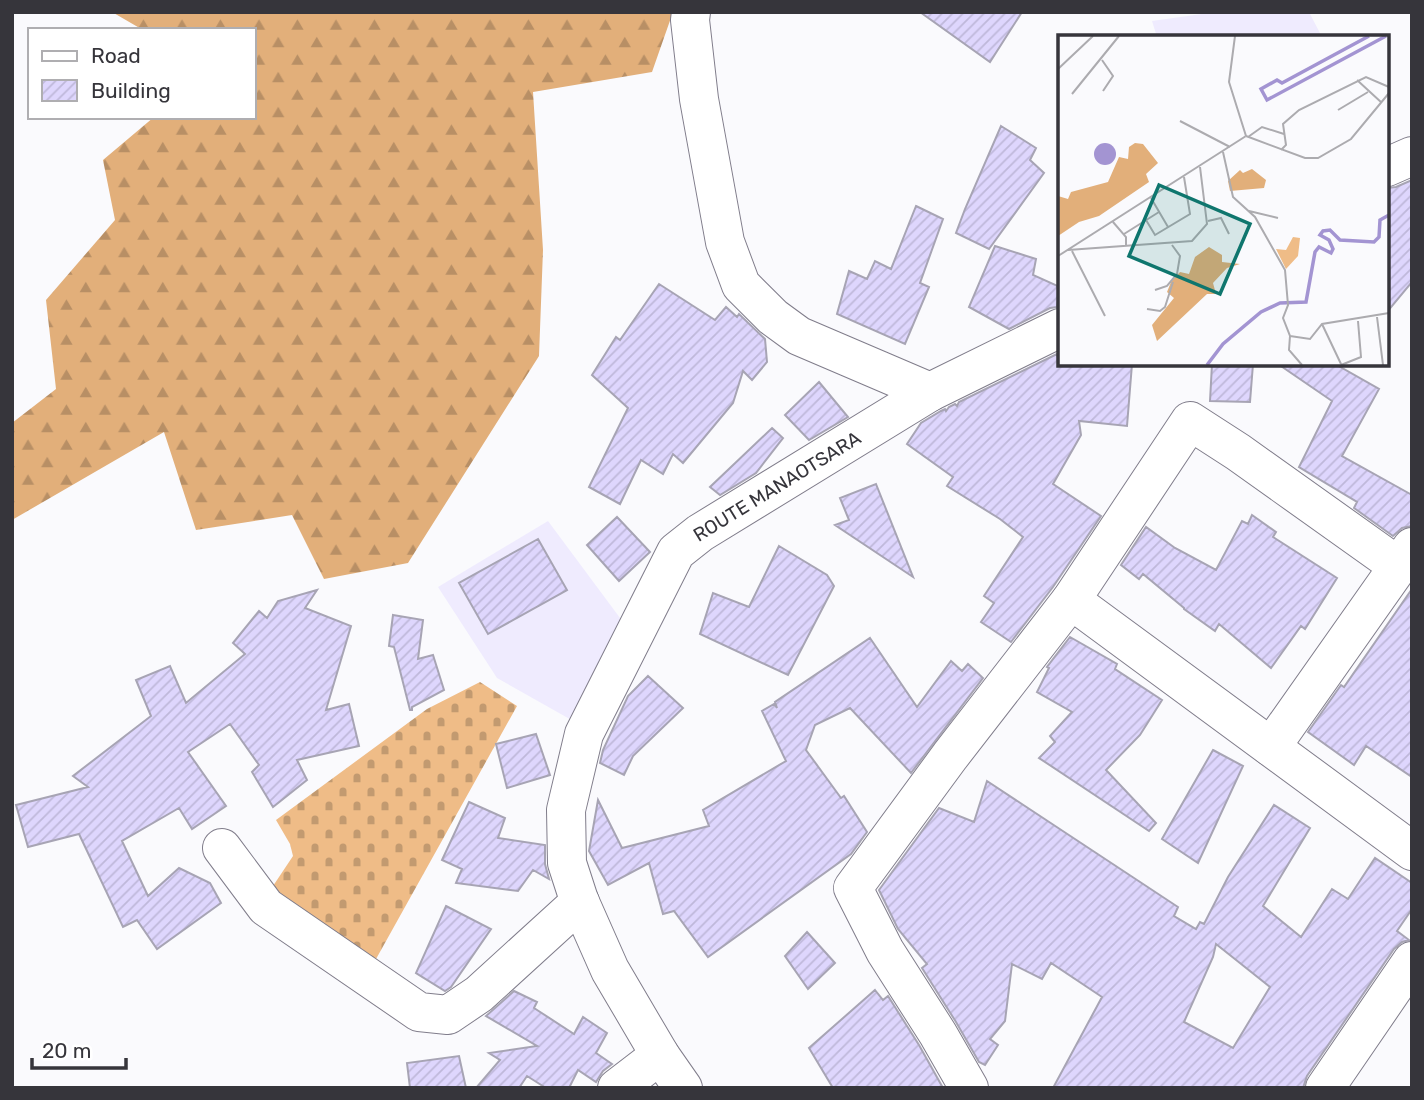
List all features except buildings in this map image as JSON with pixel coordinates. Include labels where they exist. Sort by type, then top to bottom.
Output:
[{"type":"street","points":[[691,12],[699,99],[725,242],[741,285],[773,317],[799,336],[930,392]]},
{"type":"street","points":[[1389,166],[1412,156]]},
{"type":"street","name":"ROUTE MANAOTSARA","points":[[683,1088],[660,1055],[610,970],[580,902],[567,863],[566,810],[584,734],[676,552],[700,533],[930,392],[1058,329]]},
{"type":"street","points":[[969,1088],[885,951],[853,888],[950,755],[1071,600],[1191,421],[1405,557],[1271,747]]},
{"type":"street","points":[[1071,600],[1412,851]]},
{"type":"street","points":[[222,848],[266,907],[419,1012],[448,1015],[479,994],[580,902]]},
{"type":"street","points":[[1325,1088],[1412,961]]},
{"type":"street","points":[[617,1088],[660,1055]]},
{"type":"shaded area","points":[[1216,12],[1309,12],[1321,35],[1156,35],[1152,21]]},
{"type":"shaded area","points":[[548,521],[623,622],[575,722],[497,678],[438,587]]},
{"type":"green space","points":[[112,12],[673,12],[652,72],[533,92],[543,250],[539,356],[408,563],[324,579],[292,515],[196,530],[164,432],[12,520],[12,423],[56,389],[46,300],[115,220],[103,160],[152,119],[256,119],[256,28],[140,28]]},
{"type":"green space","points":[[480,682],[517,706],[371,968],[271,889],[293,856],[290,844],[276,820],[427,709]]}]
